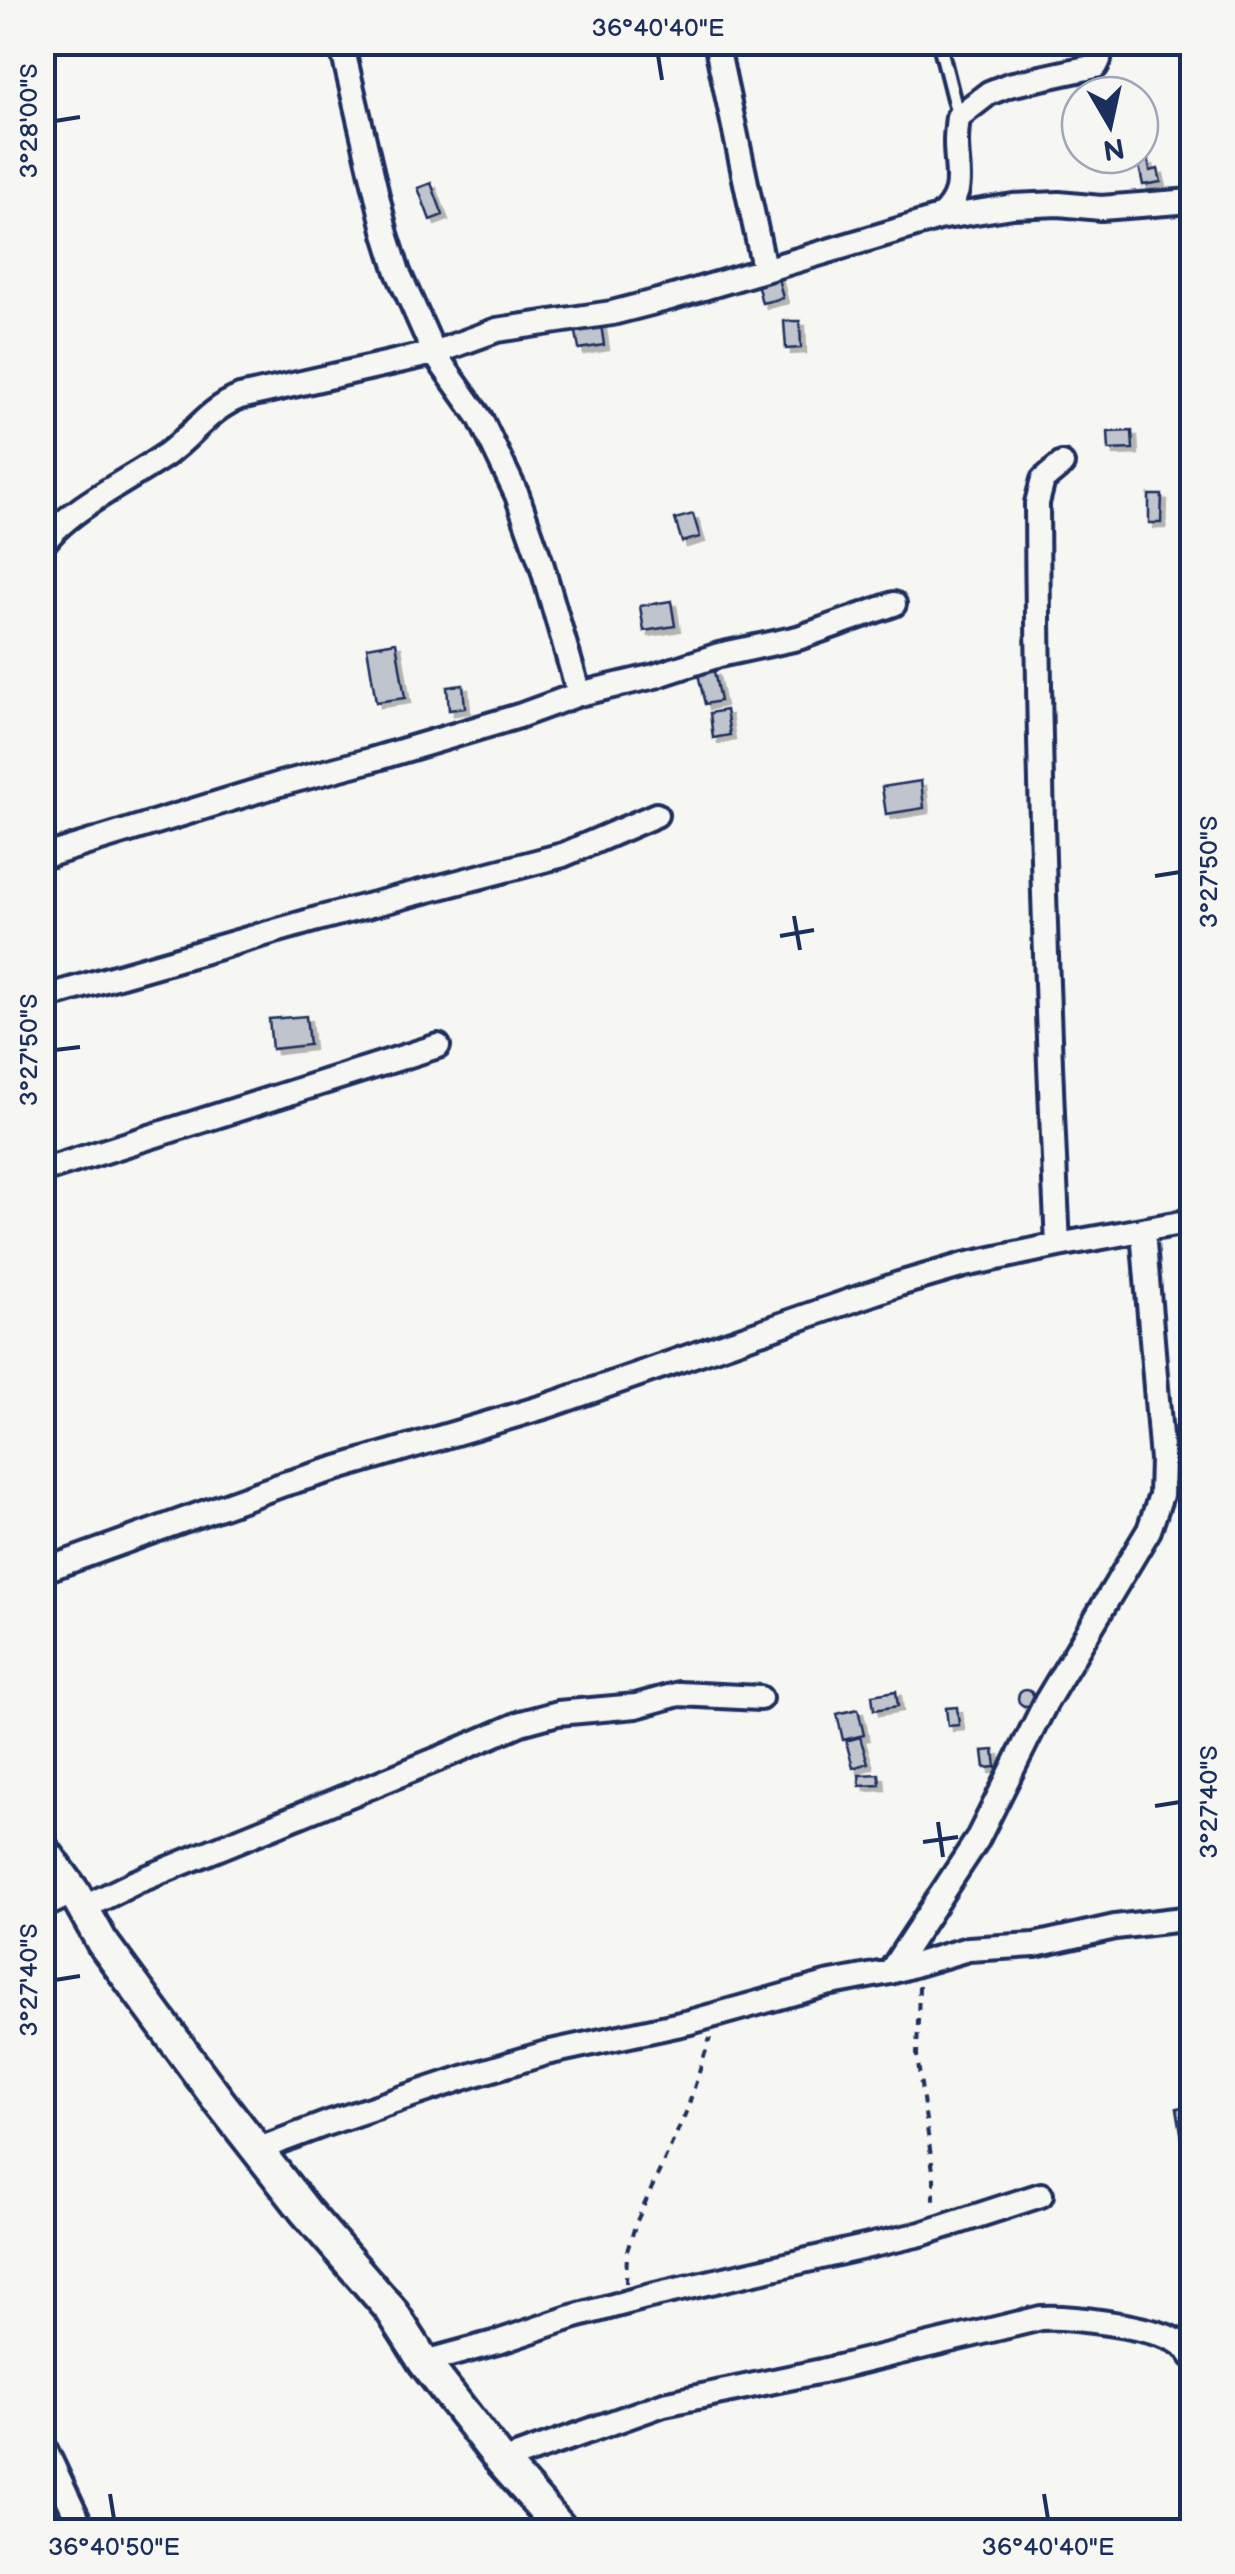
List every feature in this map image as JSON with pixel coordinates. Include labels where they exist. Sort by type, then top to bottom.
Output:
[{"type":"street","points":[[342,42],[398,272],[434,353],[480,418],[517,495],[579,694]]},
{"type":"street","points":[[716,42],[764,268]]},
{"type":"street","points":[[939,218],[956,196],[958,117],[989,93],[1009,85],[1096,66],[1100,42]]},
{"type":"street","points":[[44,536],[166,454],[222,404],[240,398],[434,353],[497,330],[612,313],[939,218],[1014,206],[1059,204],[1102,208],[1192,201]]},
{"type":"street","points":[[1058,1244],[1049,1070],[1036,503],[1043,480],[1062,464]]},
{"type":"street","points":[[42,856],[519,716],[579,694],[655,676],[719,655],[798,638],[894,604]]},
{"type":"street","points":[[42,998],[317,919],[563,855],[656,816]]},
{"type":"street","points":[[42,1170],[438,1046]]},
{"type":"street","points":[[42,1571],[284,1484],[547,1406],[899,1284],[1058,1244],[1192,1221]]},
{"type":"street","points":[[890,1972],[977,1840],[1046,1702],[1149,1530],[1161,1495],[1162,1460],[1144,1231]]},
{"type":"street","points":[[42,1907],[136,1882],[438,1760],[520,1722],[558,1713],[636,1706],[679,1694],[760,1698]]},
{"type":"street","points":[[42,1848],[114,1957],[219,2101],[391,2310],[424,2362],[502,2462],[564,2532]]},
{"type":"street","points":[[259,2150],[328,2122],[514,2062],[826,1984],[890,1972],[968,1948],[1035,1945],[1115,1927],[1192,1918]]},
{"type":"street","points":[[424,2362],[628,2302],[932,2230],[1041,2195]]},
{"type":"street","points":[[502,2462],[664,2404],[1041,2318],[1073,2318],[1169,2337],[1186,2346],[1192,2356]]},
{"type":"street","points":[[42,2443],[84,2532]]},
{"type":"lane","points":[[939,42],[958,117]]},
{"type":"path","points":[[920,1963],[917,2056],[934,2178],[932,2230]]},
{"type":"path","points":[[628,2302],[627,2251],[687,2110],[718,2014]]},
{"type":"building","points":[[1141,175],[1159,175],[1161,182],[1143,185]]},
{"type":"building","points":[[431,183],[443,215],[430,220],[418,188]]},
{"type":"building","points":[[775,266],[783,298],[762,303],[754,271]]},
{"type":"building","points":[[600,317],[604,345],[579,349],[574,321]]},
{"type":"building","points":[[784,321],[800,321],[801,348],[786,349]]},
{"type":"building","points":[[1132,431],[1133,449],[1109,450],[1108,432]]},
{"type":"building","points":[[1149,495],[1162,495],[1161,523],[1149,523]]},
{"type":"building","points":[[693,514],[700,537],[682,542],[675,519]]},
{"type":"building","points":[[671,601],[675,626],[644,631],[640,606]]},
{"type":"building","points":[[396,642],[405,698],[376,702],[367,647]]},
{"type":"building","points":[[714,671],[720,701],[705,704],[698,674]]},
{"type":"building","points":[[463,685],[465,708],[449,710],[447,687]]},
{"type":"building","points":[[726,710],[730,735],[713,738],[710,713]]},
{"type":"building","points":[[921,781],[924,808],[886,814],[882,787]]},
{"type":"building","points":[[306,1016],[309,1045],[272,1049],[269,1019]]},
{"type":"building","points":[[1026,1690],[1034,1698],[1026,1706],[1018,1698]]},
{"type":"building","points":[[896,1691],[898,1706],[874,1710],[872,1695]]},
{"type":"building","points":[[957,1707],[959,1725],[948,1726],[946,1708]]},
{"type":"building","points":[[858,1709],[864,1735],[843,1740],[837,1714]]},
{"type":"building","points":[[860,1737],[868,1763],[853,1768],[846,1741]]},
{"type":"building","points":[[994,1750],[996,1767],[985,1768],[983,1751]]},
{"type":"building","points":[[879,1774],[880,1785],[860,1786],[859,1775]]},
{"type":"building","points":[[1192,2105],[1192,2156],[1185,2157],[1177,2108]]}]
